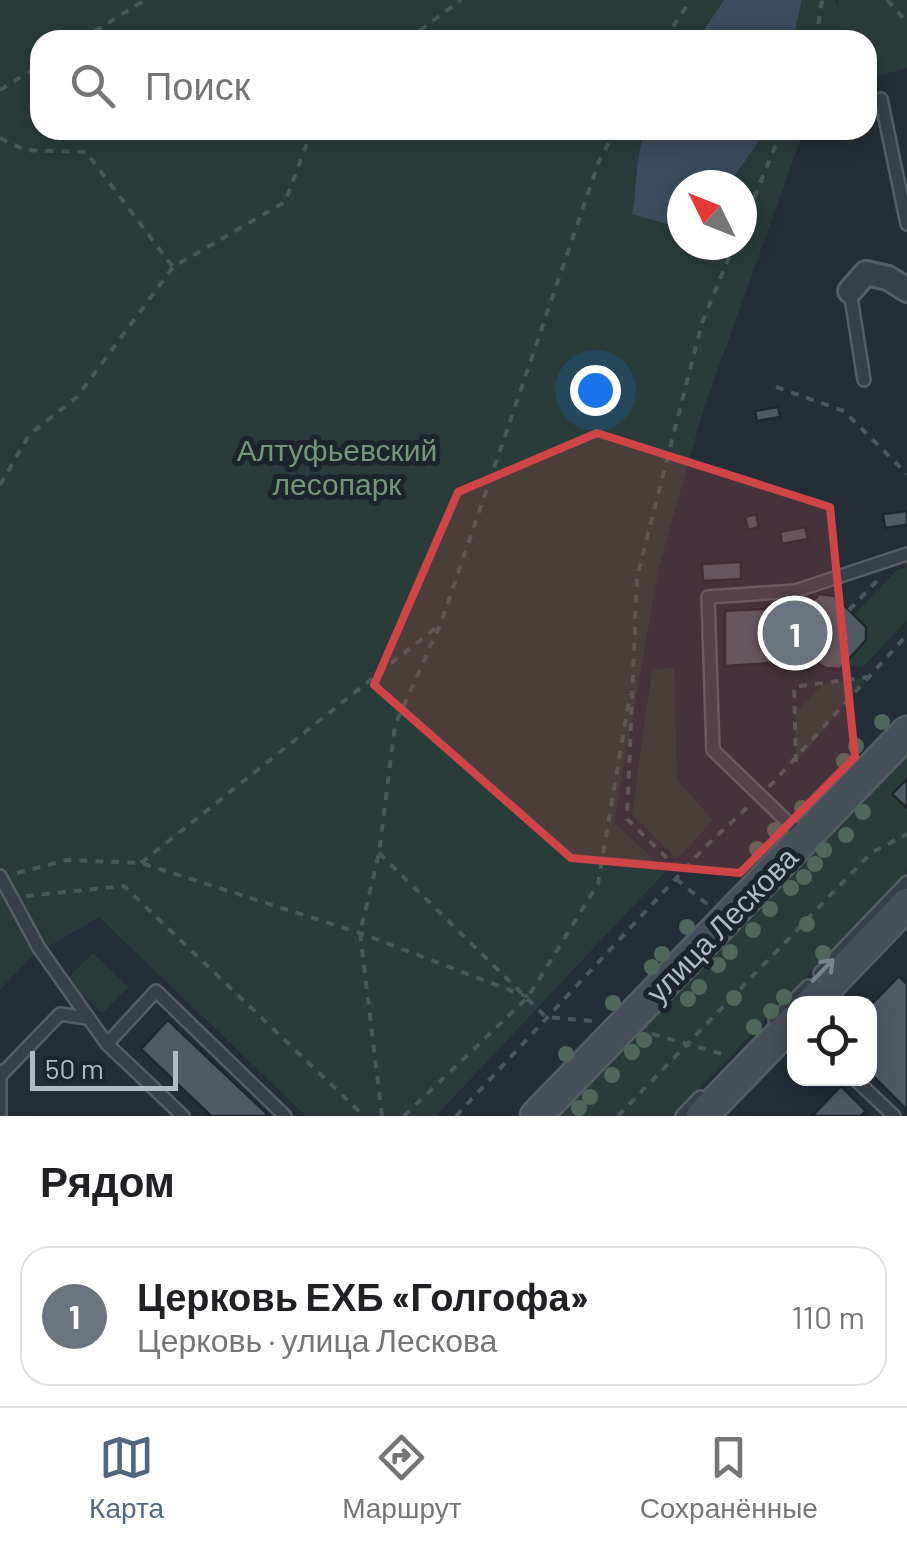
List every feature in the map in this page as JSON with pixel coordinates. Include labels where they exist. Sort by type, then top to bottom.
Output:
[{"type":"main road","name":"улица Лескова","points":[[536,1116],[907,732]]},
{"type":"main road","points":[[820,996],[907,904]]},
{"type":"main road","points":[[702,1116],[787,1029]]},
{"type":"street","points":[[850,292],[866,273],[888,278],[907,290]]},
{"type":"lane","points":[[881,99],[907,224]]},
{"type":"lane","points":[[850,292],[864,380]]},
{"type":"lane","points":[[804,838],[713,750],[708,597],[794,591],[902,557]]},
{"type":"lane","name":"улица Лескова","points":[[550,1116],[907,745]]},
{"type":"lane","points":[[0,876],[40,948],[108,1044],[182,1116]]},
{"type":"lane","points":[[682,1116],[907,882]]},
{"type":"lane","points":[[108,1044],[156,992],[268,1108],[285,1116]]},
{"type":"lane","points":[[0,1114],[1,1072],[60,1014],[90,1019]]},
{"type":"lane","points":[[862,1086],[894,1116]]},
{"type":"path","points":[[97,30],[145,0]]},
{"type":"path","points":[[421,30],[461,0]]},
{"type":"path","points":[[671,30],[691,0]]},
{"type":"path","points":[[818,30],[822,0]]},
{"type":"path","points":[[887,0],[907,22]]},
{"type":"path","points":[[0,90],[30,72]]},
{"type":"path","points":[[0,138],[25,150],[86,152],[173,267]]},
{"type":"path","points":[[0,486],[29,434],[77,397],[173,267],[285,202],[308,140]]},
{"type":"path","points":[[382,1116],[360,933],[379,853],[395,725],[441,624],[524,374],[611,140]]},
{"type":"path","points":[[757,191],[778,140]]},
{"type":"path","points":[[726,920],[676,879],[674,865],[627,819],[637,577],[702,322],[728,260]]},
{"type":"path","points":[[776,387],[844,411],[907,474]]},
{"type":"path","points":[[849,610],[902,557]]},
{"type":"path","points":[[141,863],[441,624]]},
{"type":"path","points":[[456,1116],[676,879],[796,762],[907,636]]},
{"type":"path","points":[[404,1116],[528,997],[598,884],[633,674]]},
{"type":"path","points":[[796,762],[794,687],[868,677]]},
{"type":"path","points":[[618,1116],[871,853],[907,834]]},
{"type":"path","points":[[379,853],[546,1016],[599,1022]]},
{"type":"path","points":[[0,876],[67,860],[141,863],[360,933],[528,997]]},
{"type":"path","points":[[12,897],[124,886],[364,1116]]},
{"type":"path","points":[[635,1030],[734,1057]]},
{"type":"highlighted area","points":[[597,433],[830,507],[855,757],[740,873],[571,858],[374,685],[458,492]]},
{"type":"green space","name":"Алтуфьевский лесопарк","points":[[0,0],[724,0],[704,30],[30,30],[30,140],[643,140],[632,213],[667,224],[667,260],[757,260],[757,170],[739,170],[760,140],[800,140],[703,411],[659,567],[614,822],[666,871],[436,1116],[306,1116],[99,917],[31,957],[0,990]]},
{"type":"green space","points":[[802,0],[834,0],[840,10],[837,0],[907,0],[907,68],[877,76],[877,30],[841,30],[842,26],[840,30],[795,30]]},
{"type":"green space","points":[[907,554],[907,620],[863,667],[843,665],[854,615],[897,570],[905,568]]},
{"type":"green space","points":[[674,668],[677,780],[713,820],[677,859],[632,814],[652,669]]},
{"type":"green space","points":[[868,677],[796,762],[795,714],[822,685]]},
{"type":"green space","points":[[907,753],[907,871],[673,1116],[558,1116]]},
{"type":"green space","points":[[93,953],[128,987],[102,1013],[67,979]]},
{"type":"water","points":[[724,0],[802,0],[795,30],[704,30]]},
{"type":"water","points":[[642,140],[760,140],[739,170],[667,170],[667,224],[632,214]]},
{"type":"building","points":[[778,407],[780,417],[757,421],[755,411]]},
{"type":"building","points":[[907,511],[907,525],[885,528],[883,514]]},
{"type":"building","points":[[756,514],[759,527],[748,530],[745,517]]},
{"type":"building","points":[[805,527],[808,539],[782,544],[780,532]]},
{"type":"building","points":[[741,562],[741,579],[703,581],[702,564]]},
{"type":"building","points":[[819,594],[835,596],[866,627],[866,640],[840,669],[826,668],[805,656],[800,661],[725,666],[725,611],[808,607]]},
{"type":"building","points":[[907,779],[907,808],[892,794]]},
{"type":"building","points":[[899,976],[907,984],[907,1110],[877,1080],[877,999]]},
{"type":"building","points":[[168,1020],[269,1116],[211,1116],[141,1049]]},
{"type":"building","points":[[841,1086],[866,1111],[861,1116],[812,1116]]},
{"type":"place","name":"Церковь ЕХБ «Голгофа»","points":[[795,633]]}]
